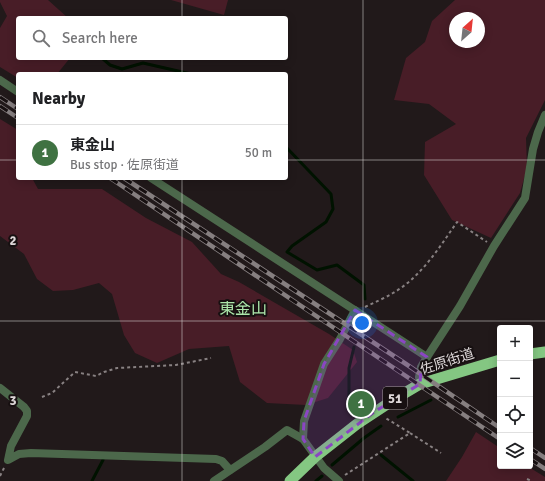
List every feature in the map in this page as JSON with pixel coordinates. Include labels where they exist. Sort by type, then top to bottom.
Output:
[{"type":"highway","points":[[533,354],[545,352]]},
{"type":"highway","name":"佐原街道","points":[[290,481],[315,457],[357,424],[420,384],[497,361]]},
{"type":"street","points":[[0,80],[16,91]]},
{"type":"street","points":[[420,384],[419,377],[421,367],[460,306],[494,246],[525,198],[533,149],[545,116]]},
{"type":"street","points":[[154,180],[427,357]]},
{"type":"street","points":[[303,439],[304,421],[324,364],[340,339],[355,310]]},
{"type":"street","points":[[0,388],[27,411],[27,416],[12,446],[8,460],[19,454],[31,453],[216,459],[222,461],[230,470]]},
{"type":"street","points":[[214,481],[266,447],[287,430],[303,439],[324,468],[338,480]]},
{"type":"path","points":[[355,310],[366,307],[394,293],[408,283],[437,252],[456,222],[494,246]]},
{"type":"path","points":[[42,397],[52,393],[75,372],[96,376],[117,368],[176,365],[211,358]]},
{"type":"path","points":[[374,412],[441,453]]},
{"type":"path","points":[[338,480],[410,433]]},
{"type":"path","points":[[527,479],[532,481]]},
{"type":"highlighted area","points":[[355,310],[427,357],[421,367],[420,384],[374,412],[315,457],[303,439],[304,421],[324,364]]},
{"type":"shaded area","points":[[0,0],[48,0],[66,16],[16,16],[16,60],[68,60],[59,72],[16,72],[16,77],[0,67],[0,28],[7,16]]},
{"type":"shaded area","points":[[171,0],[228,0],[224,15]]},
{"type":"shaded area","points":[[455,0],[545,0],[545,100],[526,138],[527,168],[520,193],[491,238],[452,220],[424,175],[425,142],[456,124],[429,104],[394,100],[406,58],[425,42],[432,21]]},
{"type":"shaded area","points":[[0,119],[16,129],[16,180],[33,180],[38,189],[102,189],[146,218],[192,242],[221,274],[239,282],[329,334],[353,350],[357,362],[328,398],[306,405],[267,403],[240,382],[229,346],[189,349],[157,363],[135,353],[124,335],[112,294],[99,283],[73,290],[53,291],[37,279],[24,254],[0,236]]},
{"type":"shaded area","points":[[476,432],[497,446],[497,469],[532,469],[545,477],[545,481],[446,481]]},
{"type":"waterway","points":[[104,60],[110,65],[122,69],[143,63],[182,72]]},
{"type":"waterway","points":[[288,149],[331,194],[333,209],[326,222],[292,246],[287,252],[317,270],[337,265],[364,285],[365,299]]},
{"type":"waterway","points":[[349,401],[349,368],[354,347]]},
{"type":"waterway","points":[[398,417],[431,400]]},
{"type":"waterway","points":[[332,465],[381,426]]},
{"type":"waterway","points":[[381,455],[413,481]]},
{"type":"waterway","points":[[92,481],[103,460]]},
{"type":"waterway","points":[[316,481],[322,476]]},
{"type":"railway","points":[[0,97],[16,108]]},
{"type":"railway","points":[[0,106],[16,117]]},
{"type":"railway","points":[[113,180],[497,437]]},
{"type":"railway","points":[[127,180],[406,364],[497,426]]},
{"type":"railway","points":[[533,450],[545,458]]},
{"type":"railway","points":[[533,461],[545,469]]},
{"type":"place","name":"東金山","points":[[361,404]]},
{"type":"district","name":"東金山","points":[[243,308]]}]
